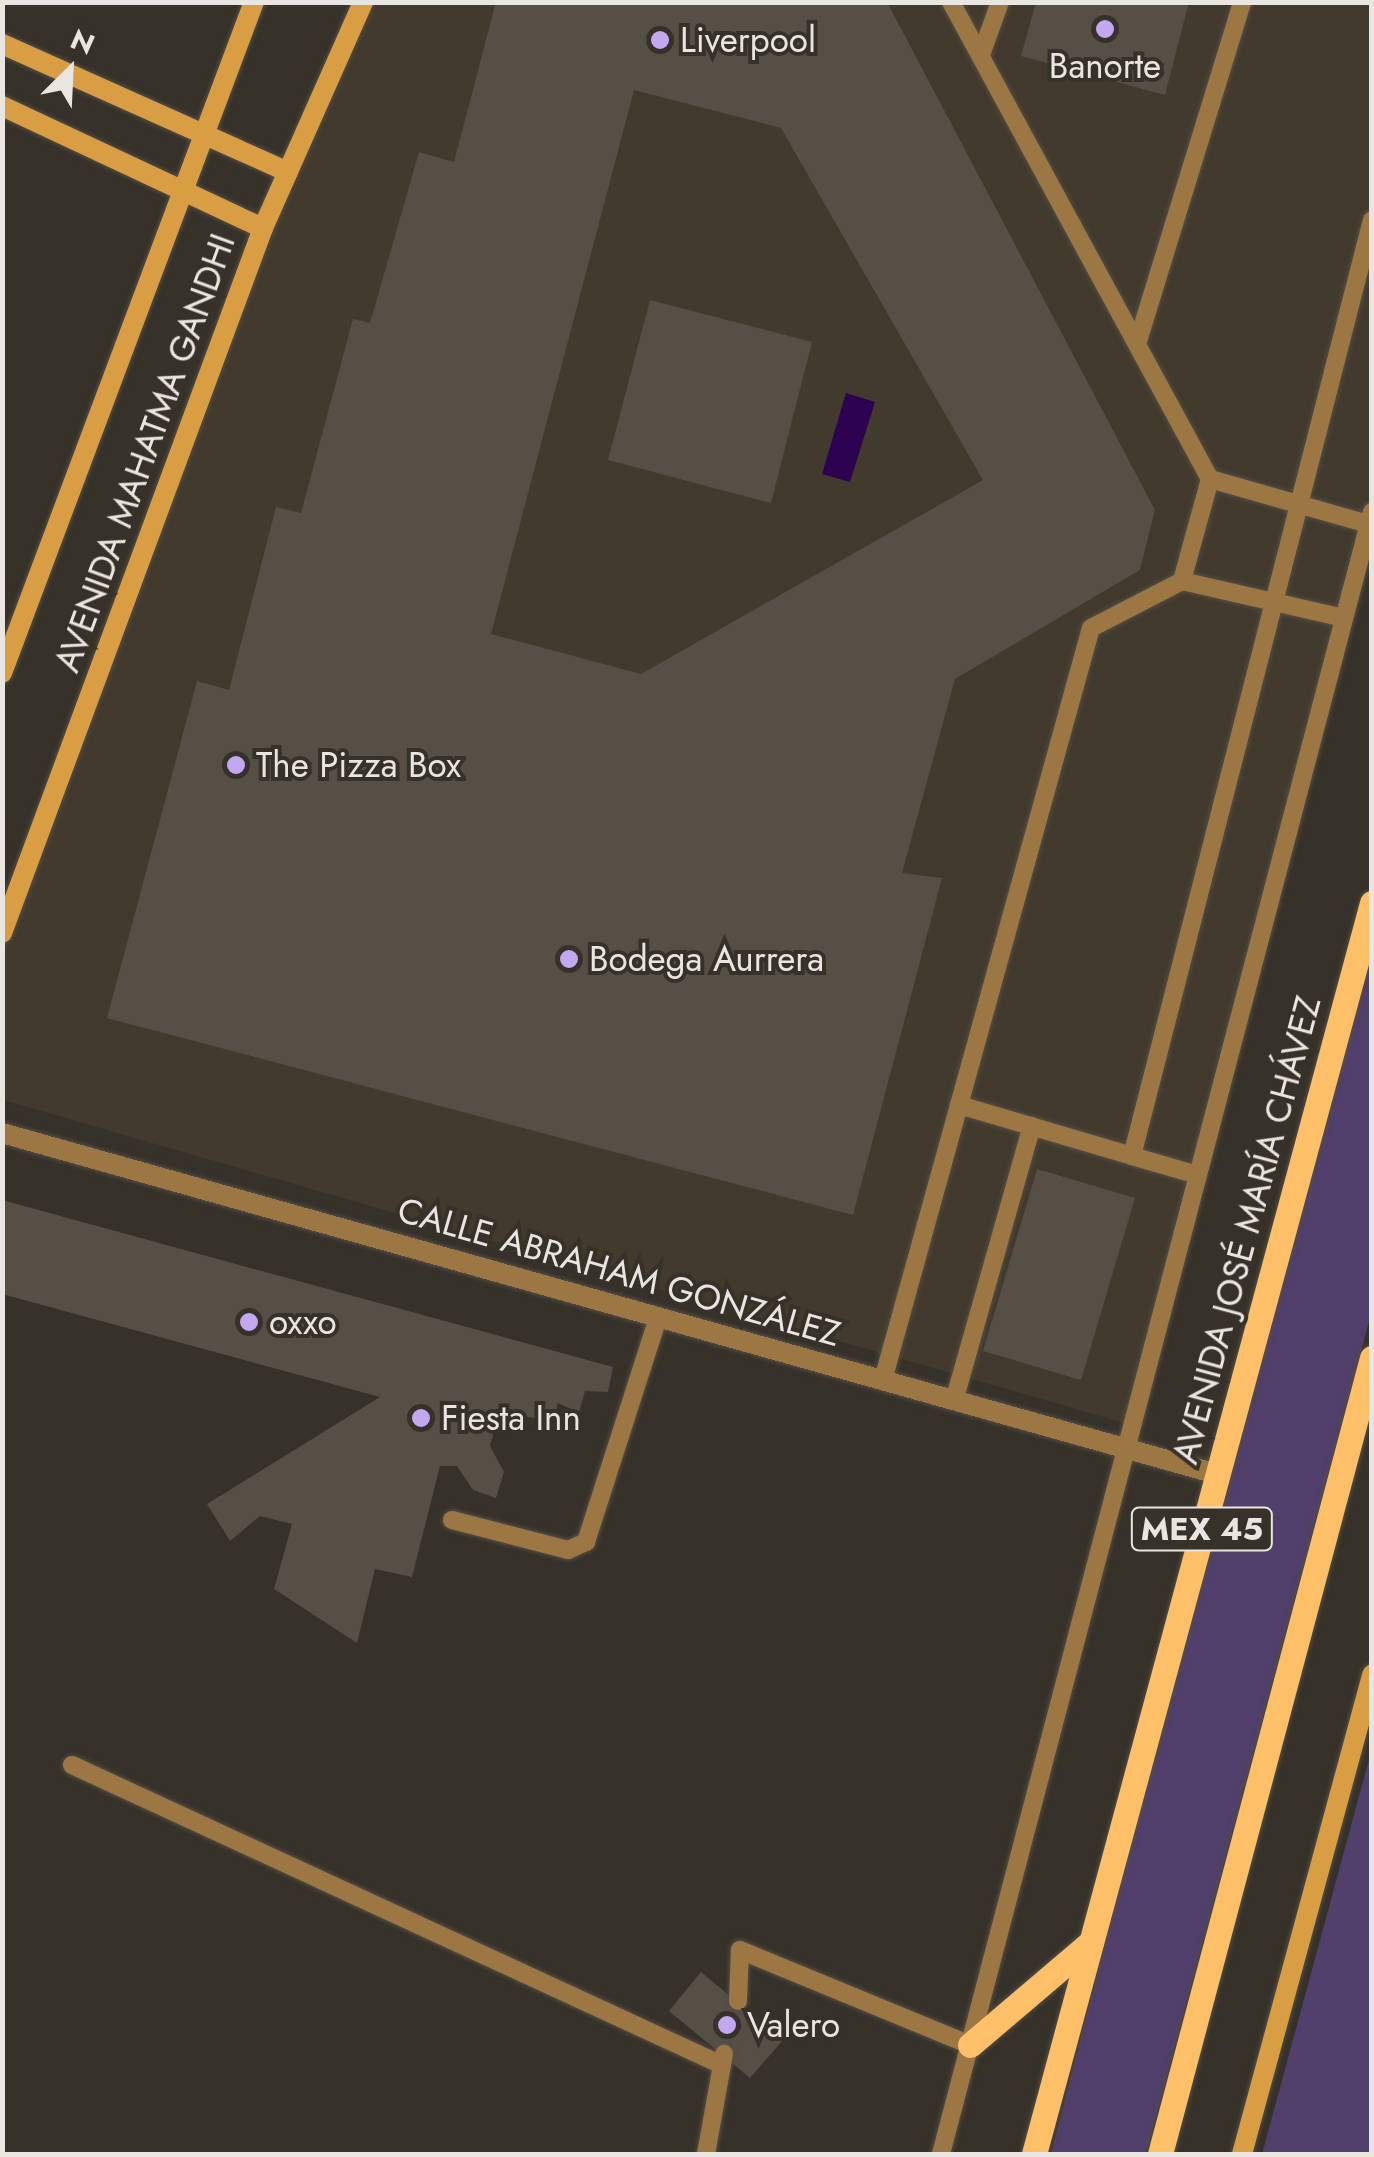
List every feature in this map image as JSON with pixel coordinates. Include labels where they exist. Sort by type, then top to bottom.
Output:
[{"type":"main road","name":"AVENIDA MAHATMA GANDHI","points":[[2,673],[254,2]]},
{"type":"main road","name":"AVENIDA MAHATMA GANDHI","points":[[2,932],[264,228],[363,2]]},
{"type":"main road","points":[[2,44],[202,138],[288,172]]},
{"type":"main road","points":[[2,106],[264,228]]},
{"type":"main road","name":"AVENIDA JOSÉ MARÍA CHÁVEZ","points":[[1034,2154],[1372,903]]},
{"type":"main road","name":"MEX 45","points":[[1160,2154],[1372,1358]]},
{"type":"main road","points":[[1242,2154],[1372,1674]]},
{"type":"main road","points":[[970,2045],[1091,1942]]},
{"type":"street","name":"CALLE ABRAHAM GONZÁLEZ","points":[[2,1134],[1217,1474]]},
{"type":"lane","points":[[951,2],[1210,478],[1182,581]]},
{"type":"lane","points":[[981,55],[1000,2]]},
{"type":"lane","points":[[1138,340],[1242,2]]},
{"type":"lane","points":[[1132,1156],[1372,220]]},
{"type":"lane","points":[[941,2154],[1122,1448],[1370,518],[1300,506],[1210,478]]},
{"type":"lane","points":[[883,1380],[1090,628],[1182,581],[1343,618]]},
{"type":"lane","points":[[959,1105],[1194,1174]]},
{"type":"lane","points":[[954,1401],[1032,1126]]},
{"type":"lane","points":[[452,1520],[568,1550],[586,1542],[599,1522],[658,1318]]},
{"type":"lane","points":[[72,1765],[723,2060],[706,2154]]},
{"type":"lane","points":[[738,2001],[740,1950],[970,2045]]},
{"type":"shaded area","points":[[360,3],[1371,3],[1371,542],[1138,1427],[3,1100],[2,946]]},
{"type":"shaded area","points":[[846,393],[875,402],[850,482],[822,474]]},
{"type":"shaded area","points":[[1371,954],[1371,1314],[1146,2154],[1051,2154],[1221,1490]]},
{"type":"shaded area","points":[[1371,1752],[1371,2154],[1262,2154]]},
{"type":"building","points":[[496,2],[887,2],[1155,510],[1140,570],[955,679],[902,873],[942,878],[853,1215],[107,1018],[197,681],[229,690],[276,507],[301,513],[353,319],[370,323],[419,152],[454,162]],"holes":[[[634,90],[781,128],[983,480],[641,674],[491,634]]]},
{"type":"building","name":"Banorte","points":[[1036,2],[1189,2],[1165,95],[1021,56]]},
{"type":"building","points":[[650,300],[812,342],[771,503],[608,460]]},
{"type":"building","points":[[1037,1169],[1135,1198],[1081,1380],[983,1351]]},
{"type":"building","name":"Fiesta Inn","points":[[2,1200],[613,1367],[608,1392],[585,1391],[579,1412],[557,1403],[557,1423],[499,1411],[490,1446],[504,1472],[496,1498],[473,1490],[457,1466],[440,1466],[412,1577],[375,1569],[357,1643],[274,1589],[292,1524],[260,1516],[230,1541],[207,1504],[380,1397],[2,1294]]},
{"type":"building","name":"Valero","points":[[701,1972],[783,2040],[750,2078],[669,2011]]},
{"type":"place","name":"Banorte","points":[[1105,29]]},
{"type":"place","name":"Liverpool","points":[[660,40]]},
{"type":"place","name":"The Pizza Box","points":[[236,765]]},
{"type":"place","name":"Bodega Aurrera","points":[[569,959]]},
{"type":"place","name":"oxxo","points":[[249,1322]]},
{"type":"place","name":"Fiesta Inn","points":[[421,1418]]},
{"type":"place","name":"Valero","points":[[727,2025]]}]
